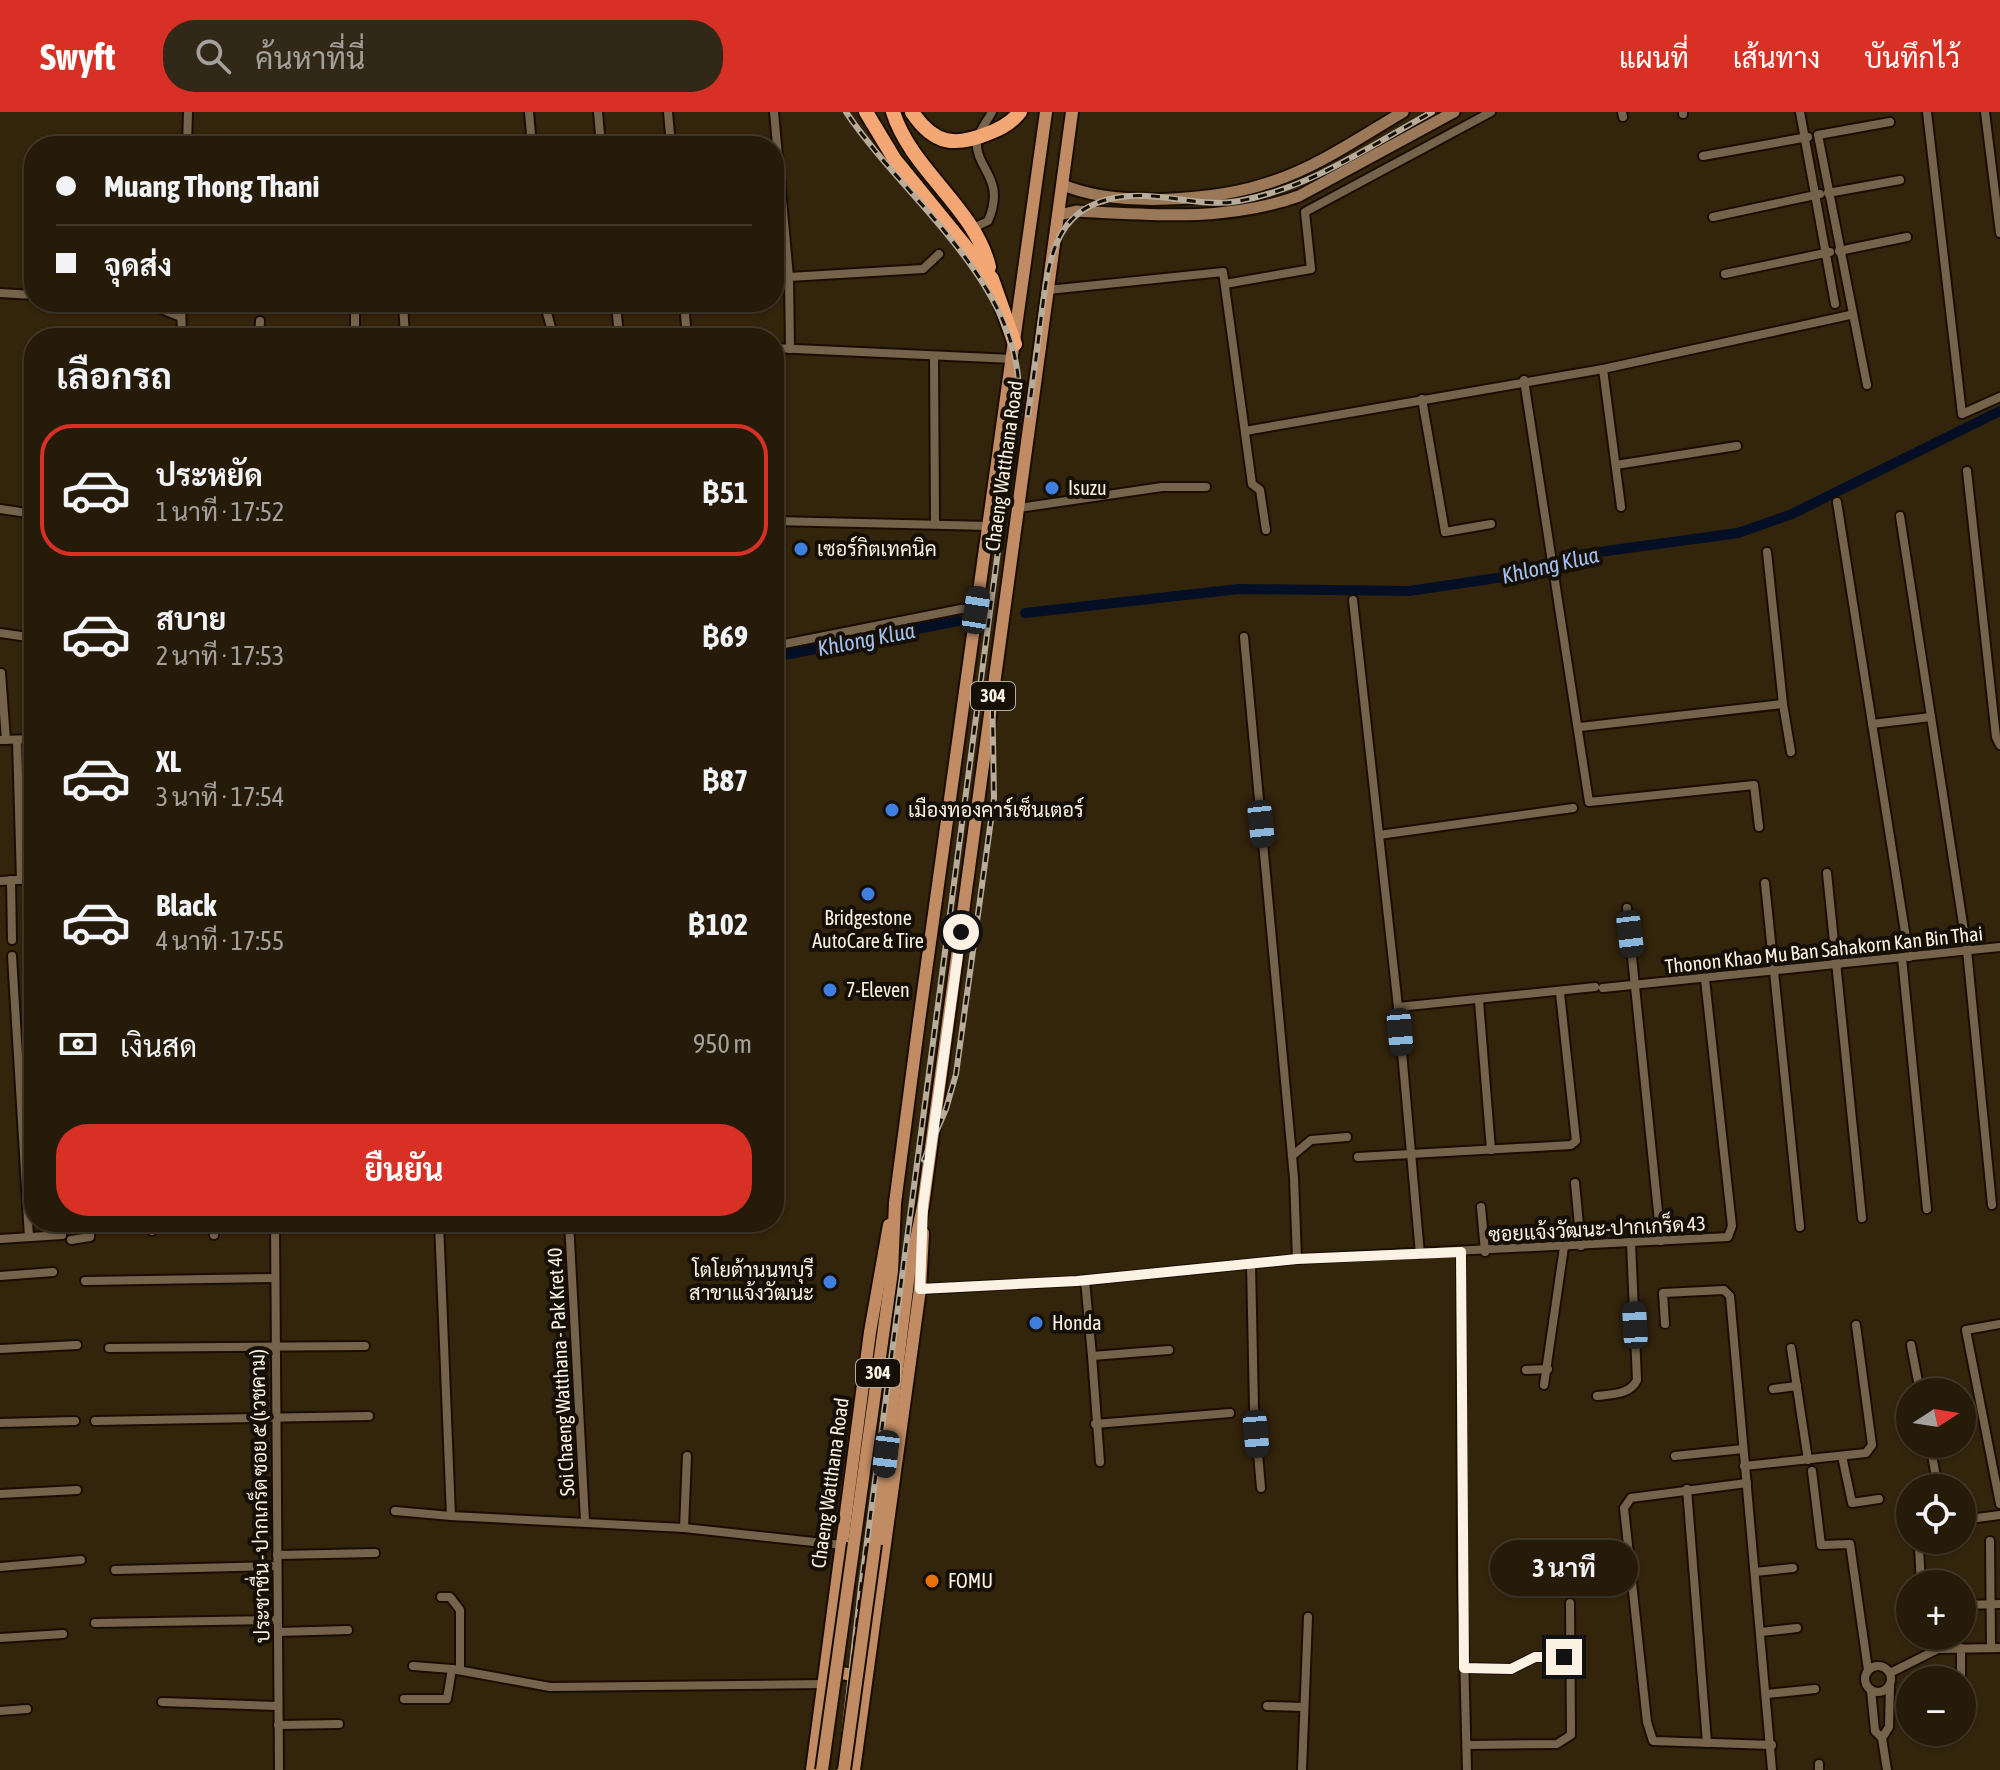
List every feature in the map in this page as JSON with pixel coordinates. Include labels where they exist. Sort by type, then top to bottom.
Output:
[{"type":"highway","points":[[866,112],[895,160],[992,279]]},
{"type":"highway","points":[[893,112],[919,159],[971,229],[987,258],[1014,351]]},
{"type":"highway","points":[[912,112],[932,134],[952,143],[999,130],[1020,112]]},
{"type":"main road","name":"Chaeng Watthana Road","points":[[812,1770],[828,1646],[848,1544],[892,1271],[895,1203],[1046,112]]},
{"type":"main road","name":"Chaeng Watthana Road","points":[[844,1770],[909,1273],[923,1206],[1072,112]]},
{"type":"main road","points":[[1063,185],[1094,196],[1146,198],[1240,190],[1293,173],[1403,112]]},
{"type":"main road","points":[[1059,215],[1076,211],[1155,215],[1244,211],[1299,196],[1454,112]]},
{"type":"main road","points":[[1240,190],[1244,211]]},
{"type":"main road","name":"Chaeng Watthana Road","points":[[854,1770],[920,1289],[923,1206]]},
{"type":"main road","name":"Chaeng Watthana Road","points":[[822,1770],[848,1544]]},
{"type":"main road","points":[[828,1646],[834,1661],[841,1666],[864,1664],[871,1655]]},
{"type":"main road","points":[[823,1688],[841,1673],[853,1675],[866,1696]]},
{"type":"street","points":[[187,136],[188,112]]},
{"type":"street","points":[[529,112],[531,136]]},
{"type":"street","points":[[598,112],[600,136]]},
{"type":"street","points":[[668,112],[670,136]]},
{"type":"street","points":[[774,112],[776,136]]},
{"type":"street","points":[[971,229],[988,221],[994,207],[994,186],[979,154],[977,138],[992,112]]},
{"type":"street","points":[[1225,284],[1311,269],[1305,212],[1491,112]]},
{"type":"street","points":[[1800,112],[1810,137],[1821,194],[1831,252],[1835,304]]},
{"type":"street","points":[[1927,112],[1962,414],[2000,397]]},
{"type":"street","points":[[1985,112],[2000,233]]},
{"type":"street","points":[[1703,156],[1890,122]]},
{"type":"street","points":[[1810,137],[1831,252],[1850,315],[1855,320],[1867,385]]},
{"type":"street","points":[[1713,217],[1900,180]]},
{"type":"street","points":[[784,222],[790,349]]},
{"type":"street","points":[[1725,274],[1907,237]]},
{"type":"street","points":[[789,277],[923,269],[939,254]]},
{"type":"street","points":[[1048,290],[1223,272],[1252,484],[1260,490],[1266,530]]},
{"type":"street","points":[[0,293],[24,294]]},
{"type":"street","points":[[169,312],[181,317]]},
{"type":"street","points":[[181,312],[182,328]]},
{"type":"street","points":[[1245,431],[1524,380],[1603,369],[1850,315]]},
{"type":"street","points":[[260,321],[260,328]]},
{"type":"street","points":[[784,349],[934,356],[1014,351]]},
{"type":"street","points":[[934,356],[935,522]]},
{"type":"street","points":[[1603,369],[1621,507]]},
{"type":"street","points":[[1524,380],[1592,804],[1754,785],[1759,827]]},
{"type":"street","points":[[1422,399],[1445,532],[1491,524]]},
{"type":"street","points":[[1616,465],[1737,446]]},
{"type":"street","points":[[1967,471],[1996,737],[2000,745]]},
{"type":"street","points":[[1019,508],[1162,487],[1206,487]]},
{"type":"street","points":[[1837,502],[1906,957],[1927,1209]]},
{"type":"street","points":[[0,509],[24,513]]},
{"type":"street","points":[[1900,516],[1967,950],[1992,1205]]},
{"type":"street","points":[[784,521],[935,522],[989,526]]},
{"type":"street","points":[[1767,552],[1791,752]]},
{"type":"street","points":[[1353,600],[1398,1007],[1420,1254]]},
{"type":"street","points":[[784,644],[961,609],[976,610]]},
{"type":"street","points":[[0,633],[24,637]]},
{"type":"street","points":[[1244,637],[1292,1156],[1297,1259]]},
{"type":"street","points":[[1,673],[3,740],[24,740]]},
{"type":"street","points":[[1580,727],[1783,704]]},
{"type":"street","points":[[1872,724],[1931,717]]},
{"type":"street","points":[[12,940],[16,880],[17,740]]},
{"type":"street","points":[[1379,835],[1573,808]]},
{"type":"street","points":[[1827,873],[1862,1218]]},
{"type":"street","points":[[0,881],[24,880]]},
{"type":"street","points":[[1765,883],[1800,1227]]},
{"type":"street","points":[[1627,908],[1661,1241]]},
{"type":"street","name":"Thonon Khao Mu Ban Sahakorn Kan Bin Thai","points":[[1398,1007],[1705,979],[2000,947]]},
{"type":"street","points":[[12,956],[24,1154]]},
{"type":"street","name":"ซอยแจ้งวัฒนะ-ปากเกร็ด 43","points":[[920,1289],[1085,1280],[1297,1259],[1485,1252],[1728,1237],[1732,1226],[1705,979]]},
{"type":"street","points":[[1358,1157],[1571,1145],[1576,1141],[1560,993]]},
{"type":"street","points":[[1479,1001],[1491,1150]]},
{"type":"street","points":[[1292,1156],[1311,1140],[1347,1137]]},
{"type":"street","points":[[1575,1183],[1581,1246]]},
{"type":"street","points":[[1481,1207],[1485,1252]]},
{"type":"street","points":[[29,1232],[29,1237]]},
{"type":"street","points":[[71,1240],[89,1239],[90,1232]]},
{"type":"street","name":"ประชาชื่น - ปากเกร็ด ซอย ๕ (เวชคาม)","points":[[275,1232],[273,1347],[279,1770]]},
{"type":"street","points":[[439,1232],[451,1516]]},
{"type":"street","name":"Soi Chaeng Watthana - Pak Kret 40","points":[[570,1232],[585,1521]]},
{"type":"street","points":[[0,1239],[62,1235]]},
{"type":"street","points":[[1597,1396],[1623,1393],[1634,1387],[1637,1380],[1631,1243]]},
{"type":"street","points":[[1544,1385],[1564,1247]]},
{"type":"street","points":[[1461,1252],[1467,1770]]},
{"type":"street","points":[[1251,1264],[1254,1407],[1261,1488]]},
{"type":"street","points":[[0,1276],[53,1272]]},
{"type":"street","points":[[85,1281],[274,1278]]},
{"type":"street","points":[[1085,1280],[1100,1462]]},
{"type":"street","points":[[1665,1324],[1663,1293],[1724,1290],[1730,1296],[1772,1770]]},
{"type":"street","points":[[2000,1324],[1966,1330],[2000,1504]]},
{"type":"street","points":[[1744,1466],[1866,1453],[1872,1445],[1856,1325]]},
{"type":"street","points":[[0,1349],[77,1345]]},
{"type":"street","points":[[1911,1345],[1917,1378]]},
{"type":"street","points":[[109,1348],[365,1346]]},
{"type":"street","points":[[1791,1348],[1808,1460]]},
{"type":"street","points":[[1092,1356],[1169,1350]]},
{"type":"street","points":[[1526,1370],[1548,1369]]},
{"type":"street","points":[[1773,1389],[1797,1386]]},
{"type":"street","points":[[1095,1424],[1230,1413]]},
{"type":"street","points":[[95,1421],[369,1416]]},
{"type":"street","points":[[0,1423],[75,1421]]},
{"type":"street","points":[[1675,1456],[1743,1449]]},
{"type":"street","points":[[684,1528],[687,1456]]},
{"type":"street","points":[[1842,1456],[1852,1503],[1879,1499]]},
{"type":"street","points":[[1812,1471],[1821,1545],[1850,1544],[1868,1670],[1865,1683],[1871,1690],[1875,1731],[1882,1738],[1887,1770]]},
{"type":"street","points":[[1747,1483],[1631,1498],[1624,1508],[1649,1735],[1661,1743],[1772,1745]]},
{"type":"street","points":[[1687,1489],[1707,1743]]},
{"type":"street","points":[[0,1494],[77,1490]]},
{"type":"street","name":"Soi Chaeng Watthana - Pak Kret 40","points":[[395,1511],[684,1528],[848,1544]]},
{"type":"street","points":[[1976,1518],[2000,1515]]},
{"type":"street","points":[[1990,1541],[1996,1648]]},
{"type":"street","points":[[277,1555],[375,1553]]},
{"type":"street","points":[[0,1567],[81,1560]]},
{"type":"street","points":[[115,1570],[277,1566]]},
{"type":"street","points":[[1755,1572],[1793,1568]]},
{"type":"street","points":[[404,1699],[447,1699],[456,1670],[460,1610],[450,1597],[441,1597]]},
{"type":"street","points":[[1467,1745],[1557,1744],[1565,1741],[1572,1730],[1570,1603]]},
{"type":"street","points":[[1302,1770],[1308,1617]]},
{"type":"street","points":[[95,1623],[278,1620]]},
{"type":"street","points":[[1761,1632],[1797,1628]]},
{"type":"street","points":[[278,1632],[348,1630]]},
{"type":"street","points":[[0,1638],[63,1634]]},
{"type":"street","points":[[1890,1673],[1936,1650]]},
{"type":"street","points":[[1464,1668],[1511,1669],[1535,1657],[1571,1656]]},
{"type":"street","points":[[413,1666],[456,1670],[550,1687],[823,1688]]},
{"type":"street","points":[[1868,1670],[1880,1666],[1890,1673]]},
{"type":"street","points":[[1882,1738],[1889,1727],[1890,1673]]},
{"type":"street","points":[[1871,1690],[1883,1691],[1890,1684]]},
{"type":"street","points":[[1767,1694],[1815,1689]]},
{"type":"street","points":[[162,1702],[278,1706]]},
{"type":"street","points":[[1267,1706],[1304,1707]]},
{"type":"street","points":[[0,1711],[27,1709]]},
{"type":"street","points":[[278,1725],[339,1724]]},
{"type":"waterway","name":"Khlong Klua","points":[[1025,613],[1239,589],[1409,591],[1531,573],[1577,555],[1738,533],[1792,514],[2000,411]]},
{"type":"waterway","name":"Khlong Klua","points":[[784,655],[958,621]]},
{"type":"railway","points":[[840,1770],[861,1587],[1019,392],[1013,351],[999,313],[979,277],[846,112]]},
{"type":"railway","points":[[1028,415],[1044,296],[1053,254],[1060,236],[1085,209],[1105,200],[1130,196],[1225,203],[1265,195],[1315,176],[1432,112]]},
{"type":"railway","points":[[924,1160],[946,1109],[956,1074],[994,798],[992,685]]},
{"type":"place","name":"Isuzu","points":[[1052,488]]},
{"type":"place","name":"เซอร์กิตเทคนิค","points":[[801,549]]},
{"type":"place","name":"เมืองทองคาร์เซ็นเตอร์","points":[[892,810]]},
{"type":"place","name":"Bridgestone AutoCare & Tire","points":[[868,894]]},
{"type":"place","name":"7-Eleven","points":[[830,990]]},
{"type":"place","name":"โตโยต้านนทบุรี สาขาแจ้งวัฒนะ","points":[[830,1282]]},
{"type":"place","name":"Honda","points":[[1036,1323]]},
{"type":"place","name":"FOMU","points":[[932,1581]]},
{"type":"route","points":[[961,932],[923,1206],[920,1289],[1077,1281],[1297,1259],[1461,1252],[1464,1668],[1511,1669],[1535,1657],[1564,1657]]}]
